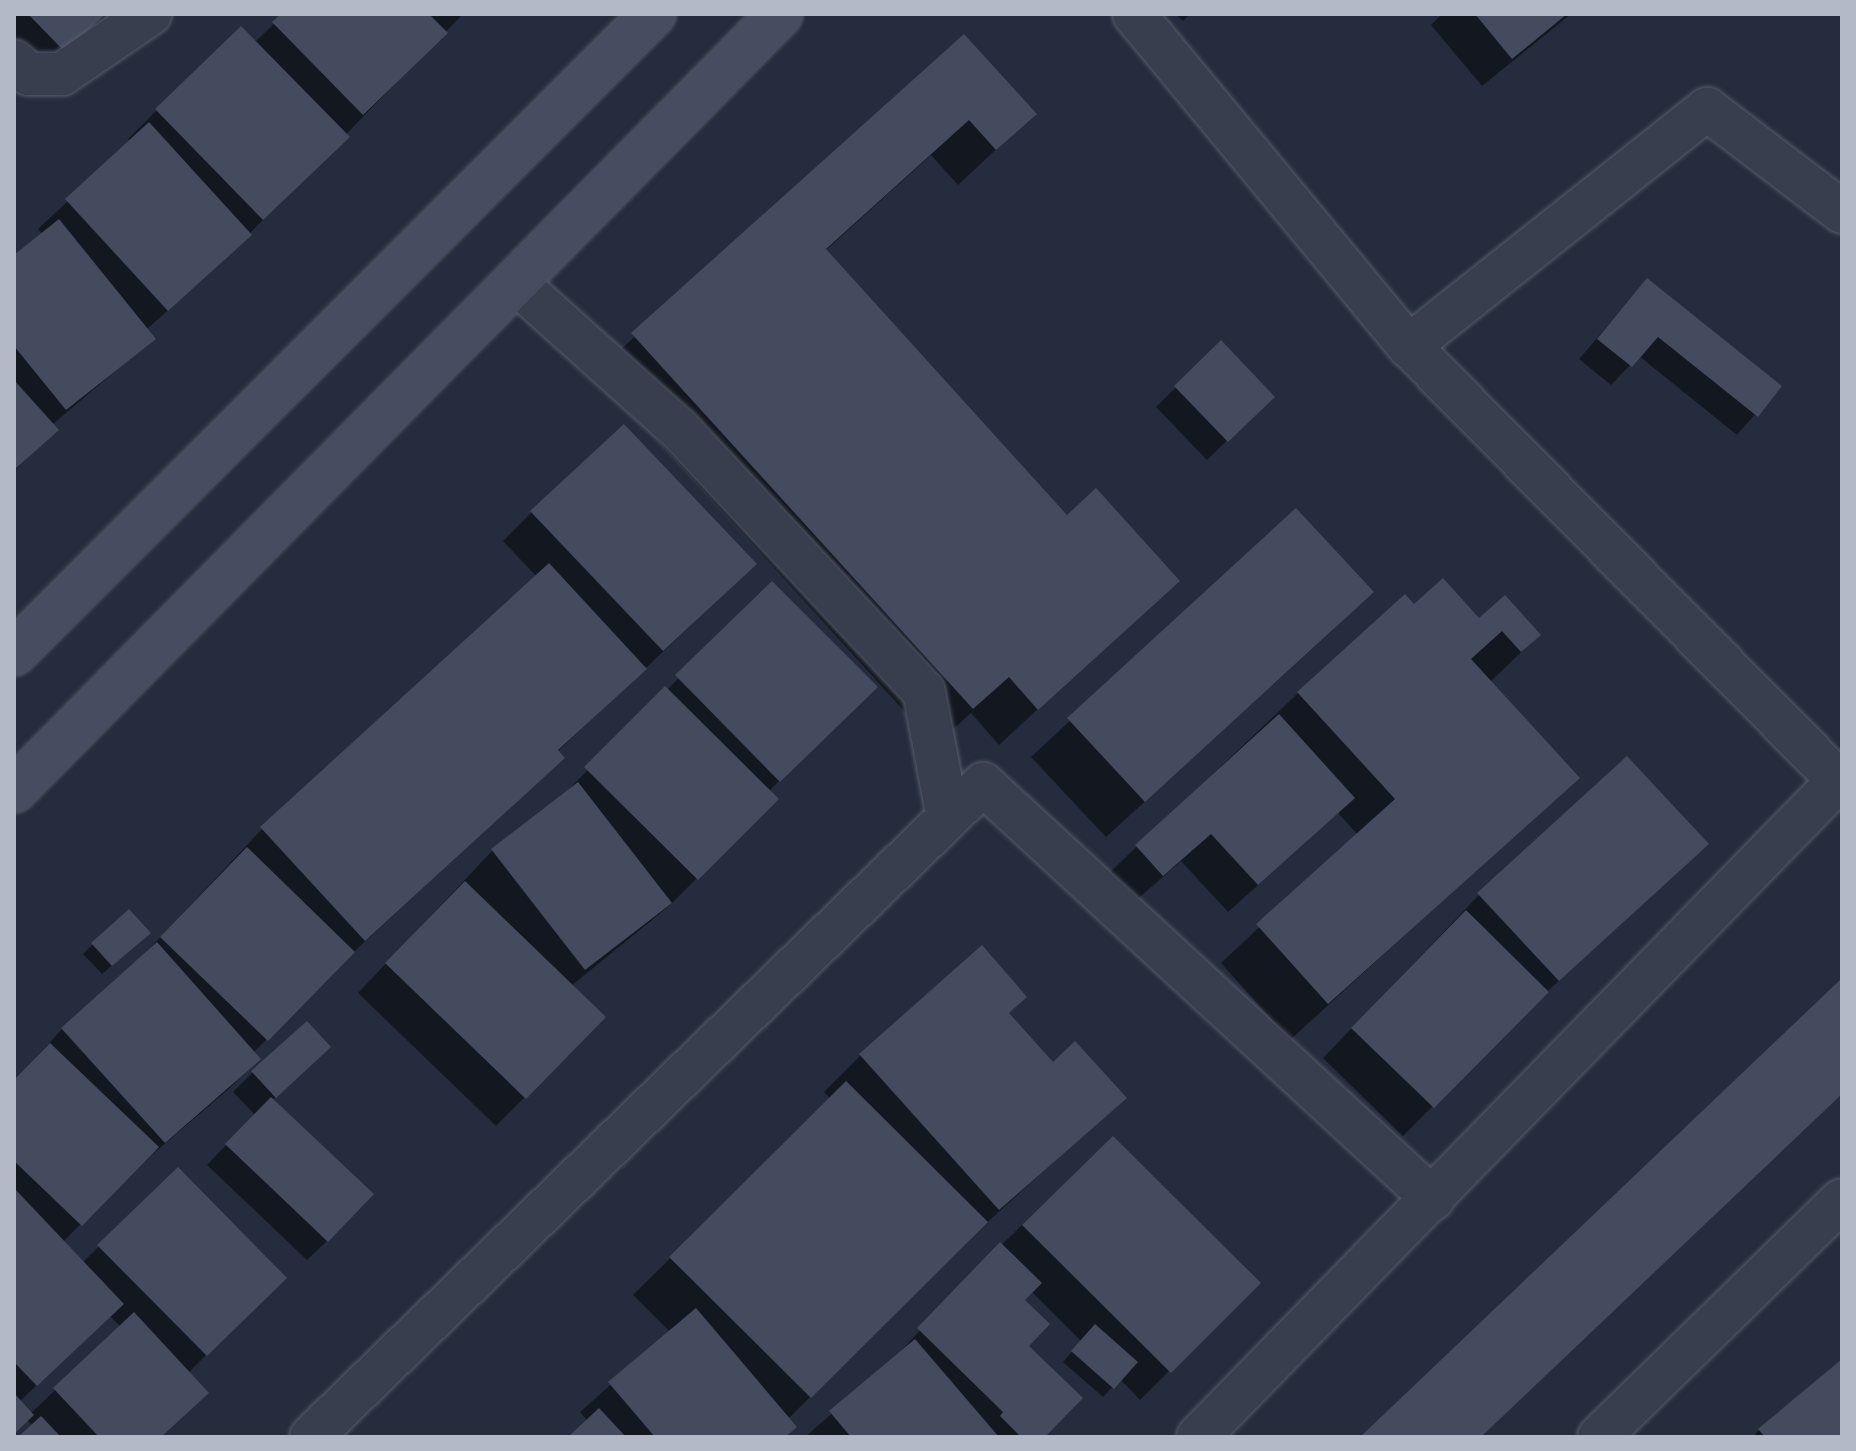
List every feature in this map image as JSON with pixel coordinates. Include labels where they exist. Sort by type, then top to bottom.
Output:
[{"type":"street","points":[[14,61],[29,74],[62,74],[150,14]]},
{"type":"street","points":[[14,653],[653,14]]},
{"type":"street","points":[[14,790],[780,14]]},
{"type":"street","points":[[1134,14],[1409,346],[1827,781],[1433,1199],[1198,1437]]},
{"type":"street","points":[[1409,346],[1707,109],[1842,212]]},
{"type":"street","points":[[515,282],[679,429],[924,692],[948,818]]},
{"type":"street","points":[[311,1437],[983,784],[1433,1199]]},
{"type":"street","points":[[1611,1433],[1842,1200]]},
{"type":"building","points":[[28,14],[105,14],[65,52]]},
{"type":"building","points":[[281,14],[429,14],[448,33],[363,115],[272,22]]},
{"type":"building","points":[[1475,14],[1567,14],[1512,59]]},
{"type":"building","points":[[241,26],[350,137],[263,220],[155,109]]},
{"type":"building","points":[[964,34],[1037,114],[996,150],[969,120],[826,249],[1067,515],[1096,488],[1180,581],[1038,710],[1009,677],[973,709],[631,333]]},
{"type":"building","points":[[149,122],[252,235],[168,311],[65,199]]},
{"type":"building","points":[[59,219],[156,339],[66,410],[14,346],[14,255]]},
{"type":"building","points":[[1647,278],[1782,386],[1758,417],[1658,337],[1632,367],[1597,339]]},
{"type":"building","points":[[1221,340],[1275,397],[1228,442],[1174,386]]},
{"type":"building","points":[[14,380],[59,430],[14,470]]},
{"type":"building","points":[[624,424],[757,564],[663,651],[530,511]]},
{"type":"building","points":[[1296,508],[1374,592],[1145,802],[1067,718]]},
{"type":"building","points":[[549,563],[647,669],[558,750],[565,758],[365,941],[260,827]]},
{"type":"building","points":[[1443,578],[1479,618],[1505,595],[1541,635],[1521,652],[1502,631],[1471,659],[1580,778],[1328,1004],[1256,924],[1395,799],[1297,692],[1405,594],[1414,604]]},
{"type":"building","points":[[772,581],[878,687],[780,782],[675,675]]},
{"type":"building","points":[[665,686],[779,799],[698,880],[584,767]]},
{"type":"building","points":[[1279,714],[1355,798],[1258,885],[1211,834],[1163,876],[1135,845]]},
{"type":"building","points":[[1627,756],[1709,844],[1559,981],[1477,893]]},
{"type":"building","points":[[578,782],[672,903],[585,970],[491,849]]},
{"type":"building","points":[[247,847],[355,952],[268,1041],[160,937]]},
{"type":"building","points":[[465,881],[606,1017],[526,1099],[385,963]]},
{"type":"building","points":[[129,909],[151,933],[112,966],[91,943]]},
{"type":"building","points":[[1466,910],[1549,992],[1434,1108],[1351,1028]]},
{"type":"building","points":[[157,942],[261,1059],[165,1143],[61,1028]]},
{"type":"building","points":[[982,945],[1027,997],[1009,1013],[1053,1062],[1075,1041],[1127,1098],[999,1210],[859,1054]]},
{"type":"building","points":[[1840,980],[1842,1094],[1481,1437],[1360,1437]]},
{"type":"building","points":[[307,1021],[331,1047],[276,1098],[251,1071]]},
{"type":"building","points":[[50,1043],[159,1147],[82,1226],[14,1161],[14,1080]]},
{"type":"building","points":[[846,1081],[988,1222],[811,1398],[669,1257]]},
{"type":"building","points":[[271,1097],[374,1194],[328,1242],[225,1144]]},
{"type":"building","points":[[1113,1136],[1261,1283],[1171,1373],[1022,1225]]},
{"type":"building","points":[[178,1167],[287,1278],[207,1356],[97,1245]]},
{"type":"building","points":[[14,1188],[124,1304],[37,1386],[14,1362]]},
{"type":"building","points":[[1000,1242],[1042,1283],[1025,1300],[1050,1324],[1029,1346],[1083,1398],[1045,1437],[1021,1437],[1000,1416],[1003,1412],[917,1328]]},
{"type":"building","points":[[696,1308],[797,1427],[785,1437],[655,1437],[608,1382]]},
{"type":"building","points":[[134,1312],[209,1393],[161,1437],[99,1437],[53,1388]]},
{"type":"building","points":[[1095,1324],[1138,1362],[1114,1389],[1071,1351]]},
{"type":"building","points":[[915,1339],[999,1437],[851,1437],[829,1411]]},
{"type":"building","points":[[1842,1359],[1842,1437],[1765,1437],[1758,1429]]},
{"type":"building","points":[[14,1393],[34,1415],[14,1434]]},
{"type":"building","points":[[599,1408],[626,1437],[568,1437]]},
{"type":"building","points":[[41,1416],[61,1437],[18,1437]]}]
